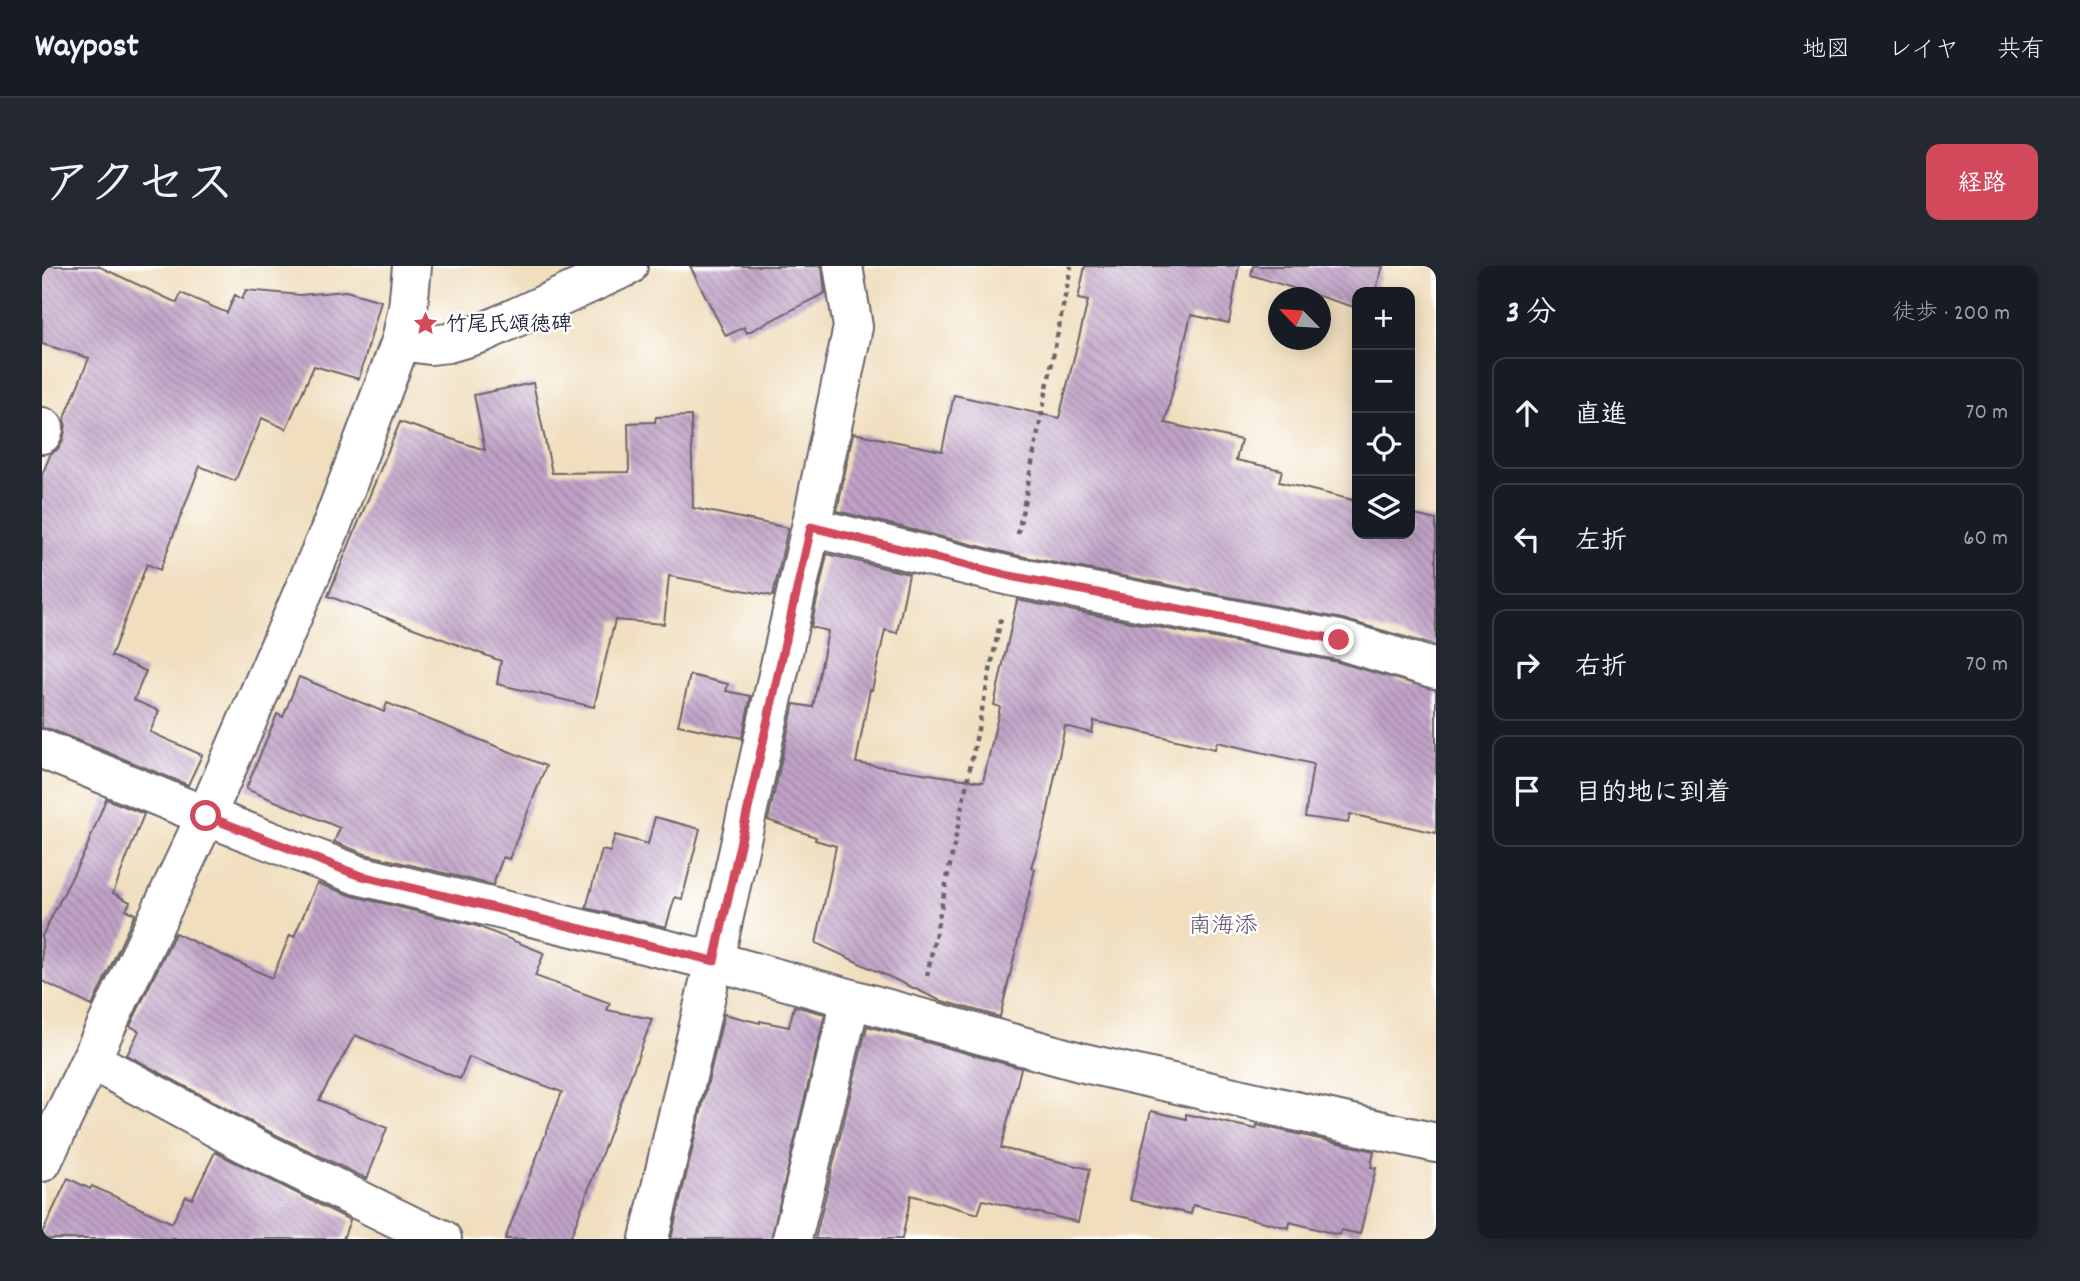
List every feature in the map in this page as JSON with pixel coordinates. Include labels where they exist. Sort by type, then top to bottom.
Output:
[{"type":"street","points":[[42,1162],[206,816],[330,530],[405,325],[412,266]]},
{"type":"street","points":[[405,325],[429,345],[448,343],[482,333],[628,266]]},
{"type":"street","points":[[649,1239],[714,961],[853,327],[843,266]]},
{"type":"street","points":[[42,428],[42,434]]},
{"type":"street","points":[[811,527],[1010,576],[1339,640],[1436,669]]},
{"type":"street","points":[[42,749],[358,875],[714,961],[1080,1062],[1436,1143]]},
{"type":"street","points":[[792,1239],[851,999]]},
{"type":"street","points":[[91,1060],[254,1148],[442,1239]]},
{"type":"path","points":[[919,1018],[1071,266]]},
{"type":"building","points":[[42,266],[98,266],[177,303],[181,293],[227,313],[235,295],[242,299],[246,290],[300,295],[346,291],[381,301],[359,379],[314,366],[286,429],[262,418],[235,481],[200,466],[160,570],[147,564],[111,656],[146,671],[134,700],[159,711],[150,732],[202,755],[188,785],[42,728],[42,475],[51,453],[57,450],[63,441],[66,425],[64,420],[89,358],[42,344]]},
{"type":"building","points":[[690,266],[822,266],[825,293],[747,333],[744,327],[726,336]]},
{"type":"building","points":[[1085,266],[1239,266],[1229,323],[1191,315],[1165,423],[1241,440],[1236,460],[1282,470],[1279,482],[1352,500],[1352,539],[1415,539],[1415,515],[1436,520],[1436,646],[1343,619],[1015,555],[837,511],[853,433],[942,451],[954,395],[1059,418],[1088,301],[1078,299]]},
{"type":"building","points":[[1253,266],[1383,266],[1377,287],[1352,287],[1352,306],[1331,300],[1331,287],[1290,287],[1251,275]]},
{"type":"building","points":[[533,383],[552,473],[629,472],[628,423],[655,422],[656,417],[691,416],[693,508],[788,528],[773,596],[669,576],[664,624],[615,620],[594,707],[497,684],[501,661],[328,596],[400,422],[485,450],[474,395]]},
{"type":"building","points":[[827,554],[909,574],[897,633],[885,630],[856,763],[983,782],[1000,707],[994,705],[1017,600],[1334,661],[1436,690],[1436,833],[1350,814],[1348,823],[1305,817],[1313,764],[1217,742],[1215,749],[1094,721],[1092,733],[1065,726],[1045,825],[1031,867],[1035,869],[1000,1017],[939,1000],[816,943],[836,846],[768,820],[794,704],[813,707],[828,631],[811,627]]},
{"type":"building","points":[[690,675],[728,684],[726,691],[751,696],[742,738],[678,725]]},
{"type":"building","points":[[299,677],[384,712],[387,703],[546,766],[509,859],[503,857],[493,885],[365,854],[334,842],[340,828],[246,789],[277,714],[283,717]]},
{"type":"building","points":[[106,799],[144,814],[113,893],[130,902],[126,910],[135,914],[92,1006],[42,981],[42,936],[86,849]]},
{"type":"building","points":[[655,817],[700,829],[682,899],[675,897],[666,927],[586,908],[602,850],[610,852],[615,835],[648,844]]},
{"type":"building","points":[[317,883],[353,896],[477,926],[544,953],[535,976],[610,1003],[607,1010],[652,1019],[570,1239],[505,1239],[562,1092],[469,1057],[460,1079],[355,1035],[319,1100],[387,1128],[367,1179],[264,1129],[127,1055],[139,1031],[130,1026],[175,933],[272,978],[290,935],[294,937]]},
{"type":"building","points":[[794,1006],[825,1014],[771,1239],[671,1239],[724,1014],[789,1027]]},
{"type":"building","points":[[867,1026],[1021,1068],[1001,1148],[1090,1169],[1078,1222],[983,1200],[978,1214],[911,1195],[902,1239],[815,1239]]},
{"type":"building","points":[[1151,1111],[1186,1119],[1186,1114],[1256,1129],[1257,1125],[1374,1151],[1371,1167],[1376,1168],[1360,1234],[1341,1230],[1339,1235],[1290,1222],[1289,1228],[1193,1205],[1191,1214],[1130,1200]]},
{"type":"building","points":[[215,1152],[350,1220],[343,1239],[42,1239],[42,1233],[68,1178],[90,1189],[92,1186],[172,1223],[186,1196],[192,1199]]},
{"type":"place","name":"竹尾氏頌徳碑","points":[[426,323]]},
{"type":"district","name":"南海添","points":[[1223,924]]},
{"type":"route","points":[[206,816],[358,875],[714,961],[811,527],[1010,576],[1339,640]]}]
